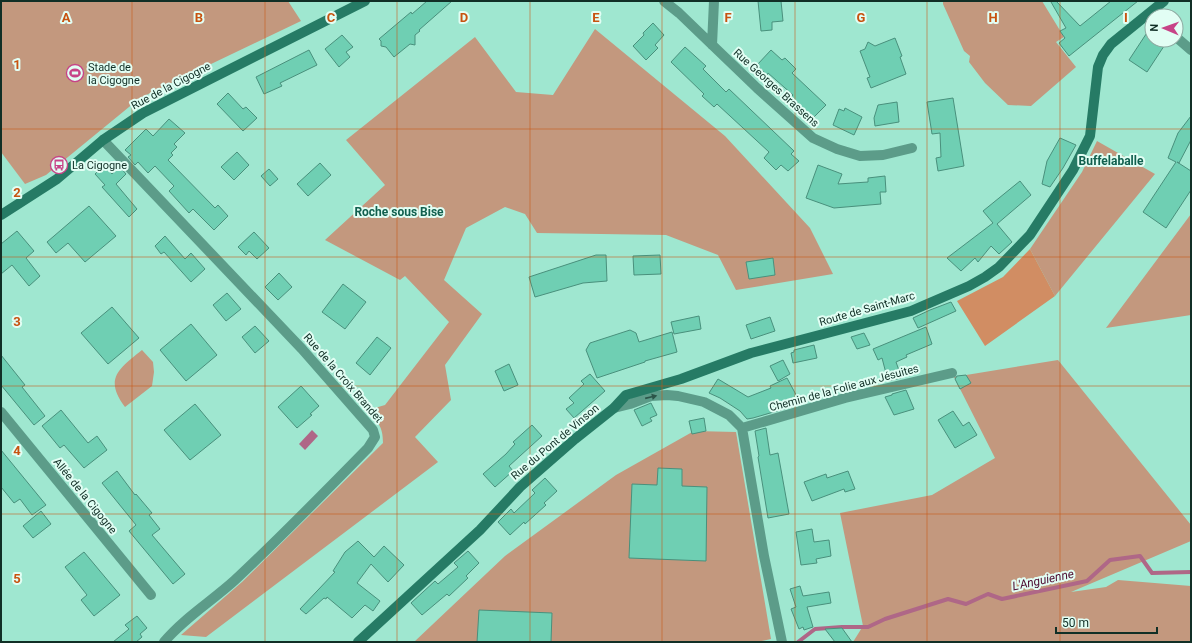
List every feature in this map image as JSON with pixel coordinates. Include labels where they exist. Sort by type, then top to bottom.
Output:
[{"type":"street","name":"Rue de la Cigogne","points":[[1,215],[56,179],[103,140],[143,113],[365,1]]},
{"type":"street","name":"Rue Georges Brassens","points":[[664,1],[679,13],[757,88],[813,138],[837,150],[860,156],[883,155],[912,148]]},
{"type":"street","points":[[712,45],[714,1]]},
{"type":"street","name":"Route de Saint-Marc","points":[[614,408],[626,395],[681,379],[751,353],[911,311],[969,286],[999,267],[1030,235],[1073,170],[1090,136],[1098,67],[1104,55],[1111,44],[1144,21]]},
{"type":"street","name":"Rue de la Croix Brandet","points":[[103,140],[302,349],[373,430],[375,437],[368,448],[276,542],[220,593],[174,630],[164,642]]},
{"type":"street","name":"Chemin de la Folie aux Jésuites","points":[[742,428],[845,398],[952,373]]},
{"type":"street","name":"Rue du Pont de Vinson","points":[[358,642],[480,530],[520,487],[575,438],[614,408],[651,396],[678,396],[704,402],[729,416],[742,428]]},
{"type":"street","name":"Allée de la Cigogne","points":[[1,412],[151,595]]},
{"type":"street","points":[[742,428],[764,556],[782,642]]},
{"type":"shaded area","points":[[1,1],[288,1],[301,21],[140,98],[46,175],[25,184],[1,152]]},
{"type":"shaded area","points":[[943,1],[1042,1],[1064,37],[1056,42],[1076,67],[1031,106],[1008,105],[985,83],[969,62],[970,56],[964,51]]},
{"type":"shaded area","points":[[595,29],[725,136],[810,228],[833,274],[736,290],[718,255],[666,235],[537,233],[525,214],[505,207],[466,228],[444,280],[482,314],[445,365],[451,400],[415,437],[438,462],[206,637],[181,635],[242,582],[383,443],[381,429],[368,410],[385,405],[449,322],[405,276],[400,280],[325,240],[385,185],[346,140],[475,37],[516,92],[553,95]]},
{"type":"shaded area","points":[[1097,141],[1155,174],[1055,296],[1030,249],[1082,172]]},
{"type":"shaded area","points":[[1191,214],[1191,315],[1106,328]]},
{"type":"shaded area","points":[[1030,249],[1055,296],[985,346],[957,301],[1003,277]]},
{"type":"shaded area","points":[[142,350],[153,362],[154,372],[152,386],[125,407],[115,388],[117,374],[127,362]]},
{"type":"shaded area","points":[[1058,360],[1191,525],[1191,541],[1071,592],[1106,587],[1118,580],[1191,586],[1191,642],[853,642],[863,626],[840,513],[932,495],[995,458],[954,377]]},
{"type":"shaded area","points":[[312,430],[318,436],[305,450],[299,444]]},
{"type":"shaded area","points":[[694,431],[736,432],[771,639],[757,642],[414,642],[505,556],[616,475]]},
{"type":"building","points":[[427,1],[452,1],[419,30],[420,31],[415,35],[415,45],[410,44],[394,57],[386,47],[381,46],[381,41],[379,39],[411,12],[412,14]]},
{"type":"building","points":[[758,1],[781,1],[783,21],[772,22],[772,30],[761,31]]},
{"type":"building","points":[[1056,1],[1080,26],[1111,1],[1138,1],[1069,56],[1059,43],[1065,38],[1060,31],[1066,28],[1051,2]]},
{"type":"building","points":[[653,23],[664,35],[655,45],[658,48],[646,60],[633,46]]},
{"type":"building","points":[[342,35],[353,47],[346,52],[350,57],[339,67],[325,49]]},
{"type":"building","points":[[1144,37],[1144,48],[1163,48],[1147,72],[1129,60]]},
{"type":"building","points":[[895,38],[902,56],[900,57],[906,74],[871,88],[867,78],[870,77],[860,51],[865,49],[868,42],[875,46]]},
{"type":"building","points":[[685,47],[706,66],[703,69],[726,92],[729,89],[794,151],[791,154],[799,161],[788,171],[781,165],[776,170],[764,158],[769,152],[717,104],[714,107],[702,96],[704,94],[671,62]]},
{"type":"building","points":[[309,50],[317,65],[280,83],[282,86],[264,94],[256,77]]},
{"type":"building","points":[[771,50],[782,60],[785,58],[796,69],[792,73],[826,105],[813,118],[791,97],[793,95],[768,73],[767,75],[757,65]]},
{"type":"building","points":[[228,93],[243,109],[246,107],[257,118],[243,131],[217,104]]},
{"type":"building","points":[[953,98],[964,166],[938,171],[936,158],[941,157],[940,133],[932,134],[927,102]]},
{"type":"building","points":[[897,102],[899,122],[875,126],[874,118],[878,105]]},
{"type":"building","points":[[845,108],[862,117],[854,135],[833,125],[839,109],[844,111]]},
{"type":"building","points":[[1191,116],[1191,140],[1179,163],[1177,162],[1191,171],[1191,190],[1166,228],[1143,212],[1176,162],[1168,158],[1178,133]]},
{"type":"building","points":[[169,119],[185,133],[174,144],[177,147],[171,153],[173,155],[168,160],[215,208],[218,205],[228,216],[214,230],[193,209],[189,213],[169,191],[174,186],[155,166],[148,173],[138,162],[135,165],[128,157],[131,155],[125,150],[146,129],[153,136]]},
{"type":"building","points":[[1060,138],[1076,145],[1050,187],[1042,184],[1047,161]]},
{"type":"building","points":[[237,152],[249,165],[234,180],[221,167]]},
{"type":"building","points":[[320,163],[331,175],[308,196],[297,184]]},
{"type":"building","points":[[104,165],[112,174],[119,166],[126,174],[116,184],[137,209],[129,217],[102,187],[105,185],[95,174]]},
{"type":"building","points":[[818,165],[842,174],[838,184],[868,182],[868,178],[885,176],[886,192],[880,192],[881,204],[834,208],[806,198]]},
{"type":"building","points":[[269,169],[278,179],[270,186],[261,176]]},
{"type":"building","points":[[1020,181],[1031,195],[997,224],[1012,242],[999,254],[991,246],[978,262],[975,258],[961,271],[947,258],[993,223],[983,211]]},
{"type":"building","points":[[89,206],[116,236],[85,262],[68,243],[56,253],[47,242]]},
{"type":"building","points":[[17,231],[34,251],[26,258],[40,276],[29,286],[12,265],[1,274],[1,244]]},
{"type":"building","points":[[254,232],[269,248],[257,259],[249,251],[246,255],[238,247]]},
{"type":"building","points":[[165,236],[185,259],[191,253],[205,269],[191,282],[164,252],[161,254],[155,246]]},
{"type":"building","points":[[596,255],[606,255],[607,281],[583,283],[535,297],[529,277]]},
{"type":"building","points":[[660,255],[661,274],[634,275],[633,256]]},
{"type":"building","points":[[773,258],[775,275],[749,279],[746,262]]},
{"type":"building","points":[[279,273],[292,287],[278,300],[265,287]]},
{"type":"building","points":[[343,284],[366,302],[345,329],[322,312]]},
{"type":"building","points":[[227,293],[241,309],[226,321],[213,305]]},
{"type":"building","points":[[951,302],[956,311],[918,328],[913,318]]},
{"type":"building","points":[[112,307],[139,338],[108,364],[81,333]]},
{"type":"building","points":[[699,316],[701,329],[674,334],[671,322]]},
{"type":"building","points":[[770,317],[775,331],[751,339],[746,325]]},
{"type":"building","points":[[191,324],[217,355],[186,381],[160,350]]},
{"type":"building","points":[[255,326],[269,341],[255,353],[242,337]]},
{"type":"building","points":[[926,327],[932,344],[906,355],[907,357],[896,362],[901,378],[888,381],[882,358],[878,360],[873,349]]},
{"type":"building","points":[[630,330],[636,333],[639,342],[672,332],[677,352],[645,361],[597,378],[586,350],[590,343]]},
{"type":"building","points":[[864,333],[870,345],[857,349],[851,337]]},
{"type":"building","points":[[377,337],[391,348],[370,375],[356,363]]},
{"type":"building","points":[[814,345],[817,358],[793,363],[791,353],[794,352],[794,350]]},
{"type":"building","points":[[1,355],[25,385],[22,387],[45,416],[34,425],[1,385]]},
{"type":"building","points":[[783,360],[790,374],[778,381],[770,366]]},
{"type":"building","points":[[509,364],[518,385],[504,391],[495,371]]},
{"type":"building","points":[[590,374],[605,391],[574,418],[566,409],[574,403],[569,398],[584,384],[581,381]]},
{"type":"building","points":[[966,375],[971,383],[960,389],[955,379],[957,376]]},
{"type":"building","points":[[787,378],[801,404],[753,418],[747,419],[740,411],[709,393],[718,379],[748,397],[771,388],[770,386]]},
{"type":"building","points":[[301,386],[319,406],[310,414],[312,415],[297,428],[278,407]]},
{"type":"building","points":[[906,390],[914,409],[894,415],[885,397]]},
{"type":"building","points":[[651,403],[657,415],[650,418],[652,421],[642,426],[634,410]]},
{"type":"building","points":[[195,404],[221,435],[190,460],[164,430]]},
{"type":"building","points":[[61,410],[88,443],[97,436],[107,450],[84,468],[64,445],[60,448],[42,426]]},
{"type":"building","points":[[953,411],[963,426],[969,422],[977,435],[955,448],[938,420]]},
{"type":"building","points":[[704,418],[706,431],[692,434],[689,421]]},
{"type":"building","points":[[532,425],[542,436],[509,466],[513,471],[495,487],[483,474],[506,454],[515,444],[513,442]]},
{"type":"building","points":[[766,428],[770,455],[778,453],[789,514],[768,518],[755,431]]},
{"type":"building","points":[[1,450],[46,505],[32,515],[20,499],[14,503],[1,487]]},
{"type":"building","points":[[658,468],[682,469],[682,486],[707,487],[706,561],[629,558],[632,484],[657,485]]},
{"type":"building","points":[[117,471],[135,495],[136,494],[152,513],[149,515],[160,529],[152,535],[185,574],[173,584],[129,531],[136,525],[102,483]]},
{"type":"building","points":[[848,471],[855,489],[845,492],[844,489],[812,501],[804,482],[826,474],[827,478]]},
{"type":"building","points":[[545,478],[557,491],[544,503],[546,505],[510,535],[498,522],[511,509],[514,513],[535,493],[532,490]]},
{"type":"building","points":[[41,511],[51,524],[33,538],[23,526]]},
{"type":"building","points":[[812,529],[814,542],[829,540],[831,556],[816,559],[817,563],[801,565],[796,532]]},
{"type":"building","points":[[358,541],[374,557],[384,546],[404,565],[388,582],[371,564],[357,583],[380,601],[373,611],[365,605],[352,618],[327,597],[306,614],[300,609],[335,572],[333,571],[345,552]]},
{"type":"building","points":[[468,551],[479,563],[466,576],[468,578],[449,596],[447,594],[422,615],[411,603],[435,581],[438,584],[458,567],[454,563]]},
{"type":"building","points":[[84,552],[120,595],[94,616],[81,600],[87,595],[65,567]]},
{"type":"building","points":[[800,586],[803,596],[829,592],[831,603],[807,607],[813,627],[804,630],[803,627],[799,629],[791,609],[796,607],[790,589]]},
{"type":"building","points":[[479,610],[552,613],[551,642],[477,642]]},
{"type":"building","points":[[137,616],[147,628],[140,634],[142,637],[136,642],[113,642],[129,629],[125,625]]},
{"type":"building","points":[[842,628],[852,642],[835,642],[825,629]]},
{"type":"waterway","name":"L'Anguienne","points":[[798,642],[815,629],[868,627],[885,619],[948,599],[966,604],[988,594],[1002,599],[1087,581],[1110,560],[1140,556],[1152,573],[1191,572]]},
{"type":"place","name":"Stade de la Cigogne","points":[[75,73]]},
{"type":"place","name":"La Cigogne","points":[[59,165]]},
{"type":"district","name":"Buffelaballe","points":[[1111,161]]},
{"type":"district","name":"Roche sous Bise","points":[[399,212]]}]
